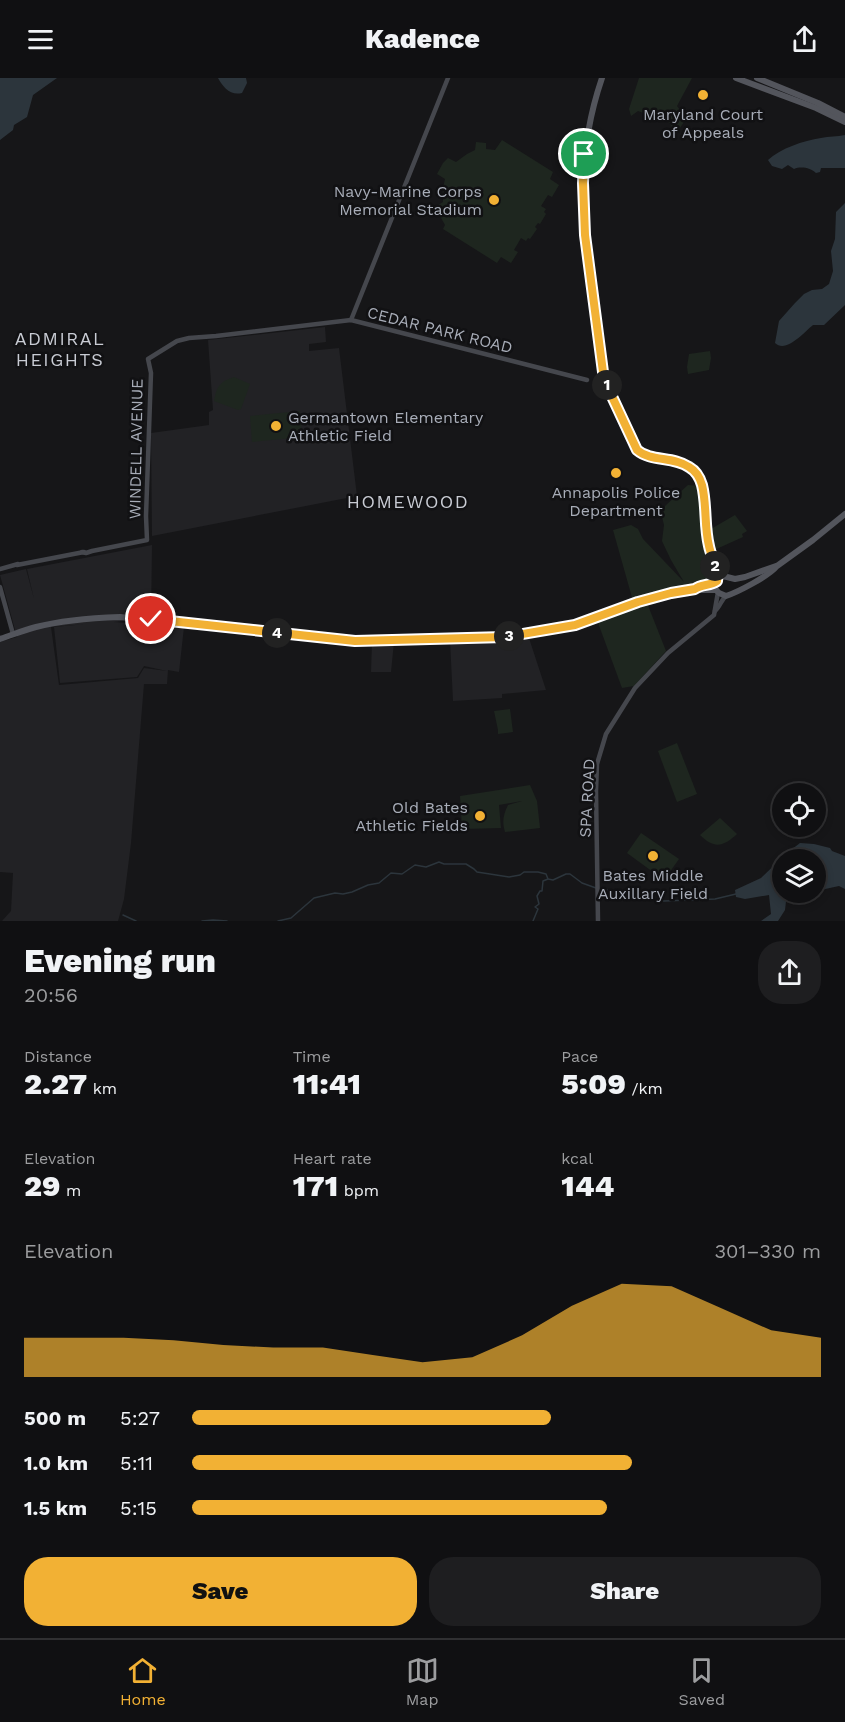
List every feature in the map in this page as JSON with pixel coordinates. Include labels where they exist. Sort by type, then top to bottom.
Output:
[{"type":"main road","points":[[602,78],[595,97],[587,136],[583,183],[586,244],[603,372],[637,450],[646,456],[684,464],[692,469],[699,478],[703,487],[708,544],[714,564],[717,591]]},
{"type":"main road","points":[[736,78],[816,108],[845,122]]},
{"type":"main road","points":[[757,78],[819,103],[845,117]]},
{"type":"main road","points":[[695,589],[729,594],[773,571],[845,514]]},
{"type":"main road","points":[[714,564],[735,584],[729,594]]},
{"type":"main road","points":[[0,639],[52,623],[120,617],[355,641],[505,637],[575,625],[638,602],[695,589],[729,577],[735,579],[745,577],[777,566]]},
{"type":"street","points":[[351,320],[448,78]]},
{"type":"street","name":"CEDAR PARK ROAD","points":[[148,359],[177,341],[189,338],[351,320],[587,380]]},
{"type":"street","name":"WINDELL AVENUE","points":[[0,569],[147,540],[151,373],[148,359]]},
{"type":"street","points":[[0,587],[13,634]]},
{"type":"street","points":[[715,611],[717,591]]},
{"type":"street","name":"SPA ROAD","points":[[598,921],[596,783],[597,764],[606,734],[635,688],[668,654],[714,615],[723,598],[729,594]]},
{"type":"shaded area","points":[[0,78],[57,78],[33,95],[27,117],[14,125],[13,130],[0,140]]},
{"type":"shaded area","points":[[218,78],[246,78],[247,83],[242,93],[238,94],[230,92]]},
{"type":"shaded area","points":[[639,78],[692,78],[677,106],[686,119],[675,135],[670,123],[638,111],[631,116],[629,109]]},
{"type":"shaded area","points":[[845,135],[845,168],[821,168],[820,172],[816,173],[806,168],[794,169],[788,165],[782,169],[772,166],[768,160],[779,152],[800,143]]},
{"type":"shaded area","name":"Navy-Marine Corps Memorial Stadium","points":[[502,140],[553,172],[550,179],[559,185],[552,197],[548,195],[541,206],[546,209],[544,212],[546,214],[540,224],[538,223],[535,227],[537,229],[530,239],[526,241],[521,238],[514,250],[518,252],[511,263],[501,257],[497,263],[443,229],[445,225],[435,207],[443,202],[445,179],[437,174],[448,158],[456,162],[475,150],[476,142],[486,143],[486,149],[495,150]]},
{"type":"shaded area","points":[[845,203],[845,305],[824,325],[813,325],[795,341],[779,346],[775,343],[779,321],[804,294],[822,289],[829,284],[833,271],[831,251],[835,239],[836,212]]},
{"type":"shaded area","points":[[325,327],[326,342],[309,344],[309,351],[339,348],[357,496],[152,536],[151,433],[209,425],[209,412],[213,410],[208,340]]},
{"type":"shaded area","points":[[710,351],[709,370],[688,374],[689,354]]},
{"type":"shaded area","points":[[234,377],[250,384],[241,409],[238,410],[214,401],[220,385]]},
{"type":"shaded area","name":"Germantown Elementary Athletic Field","points":[[300,411],[302,437],[252,442],[250,416]]},
{"type":"shaded area","points":[[688,485],[699,486],[703,543],[714,577],[708,582],[633,601],[613,530],[631,525],[638,529],[643,539],[684,582],[662,541],[664,525],[662,517],[665,506]]},
{"type":"shaded area","points":[[735,515],[747,531],[742,534],[743,537],[712,551],[711,529]]},
{"type":"shaded area","points":[[152,545],[151,618],[114,622],[184,627],[179,672],[168,670],[167,684],[144,684],[131,843],[124,899],[118,921],[2,921],[11,911],[13,873],[0,872],[0,642],[17,637],[0,575],[26,569],[34,599],[27,569]],"holes":[[[86,624],[54,627],[60,683],[137,677],[144,666],[167,671],[144,668],[138,678],[59,685],[51,627]]]},
{"type":"shaded area","points":[[647,603],[666,651],[634,686],[622,688],[597,620]]},
{"type":"shaded area","points":[[528,635],[546,690],[502,694],[502,698],[453,701],[450,641]]},
{"type":"shaded area","points":[[372,642],[394,642],[391,672],[371,672]]},
{"type":"shaded area","points":[[510,709],[513,732],[498,734],[494,711]]},
{"type":"shaded area","points":[[677,743],[697,794],[677,802],[658,751]]},
{"type":"shaded area","name":"Old Bates Athletic Fields","points":[[530,785],[537,801],[540,828],[505,832],[504,818],[508,805],[522,801],[499,805],[501,828],[462,829],[460,796]]},
{"type":"shaded area","points":[[720,818],[737,834],[727,842],[718,845],[710,843],[700,835]]},
{"type":"shaded area","name":"Bates Middle Auxillary Field","points":[[641,833],[679,859],[664,880],[627,853]]},
{"type":"shaded area","points":[[800,843],[814,844],[830,848],[845,856],[845,889],[839,886],[826,889],[826,849],[792,849]]},
{"type":"shaded area","points":[[772,867],[772,903],[786,903],[785,910],[778,921],[761,921],[771,914],[769,895],[745,899],[736,897],[735,890],[761,878]]},
{"type":"waterway","points":[[278,921],[291,918],[314,898],[352,892],[379,883],[391,873],[402,874],[415,865],[426,867],[439,862],[466,864],[477,872],[509,877],[524,872],[538,872],[546,874],[548,879],[553,880],[570,874],[582,883],[596,888]]},
{"type":"waterway","points":[[533,921],[538,909],[535,907],[539,904],[537,896],[542,891],[543,881],[548,879]]},
{"type":"waterway","points":[[601,889],[664,901],[715,899],[736,894]]},
{"type":"waterway","points":[[123,915],[136,921]]},
{"type":"waterway","points":[[202,921],[227,921]]},
{"type":"place","name":"Maryland Court of Appeals","points":[[703,95]]},
{"type":"place","name":"Navy-Marine Corps Memorial Stadium","points":[[494,200]]},
{"type":"place","name":"Germantown Elementary Athletic Field","points":[[276,426]]},
{"type":"place","name":"Annapolis Police Department","points":[[616,473]]},
{"type":"place","name":"Old Bates Athletic Fields","points":[[480,816]]},
{"type":"place","name":"Bates Middle Auxillary Field","points":[[653,856]]},
{"type":"district","name":"ADMIRAL HEIGHTS","points":[[60,348]]},
{"type":"district","name":"HOMEWOOD","points":[[408,501]]},
{"type":"route","points":[[151,619],[355,641],[505,637],[575,625],[627,605],[695,589],[717,581],[717,572],[708,544],[703,487],[699,478],[692,469],[684,464],[646,456],[634,447],[604,378],[585,235],[584,154]]}]
